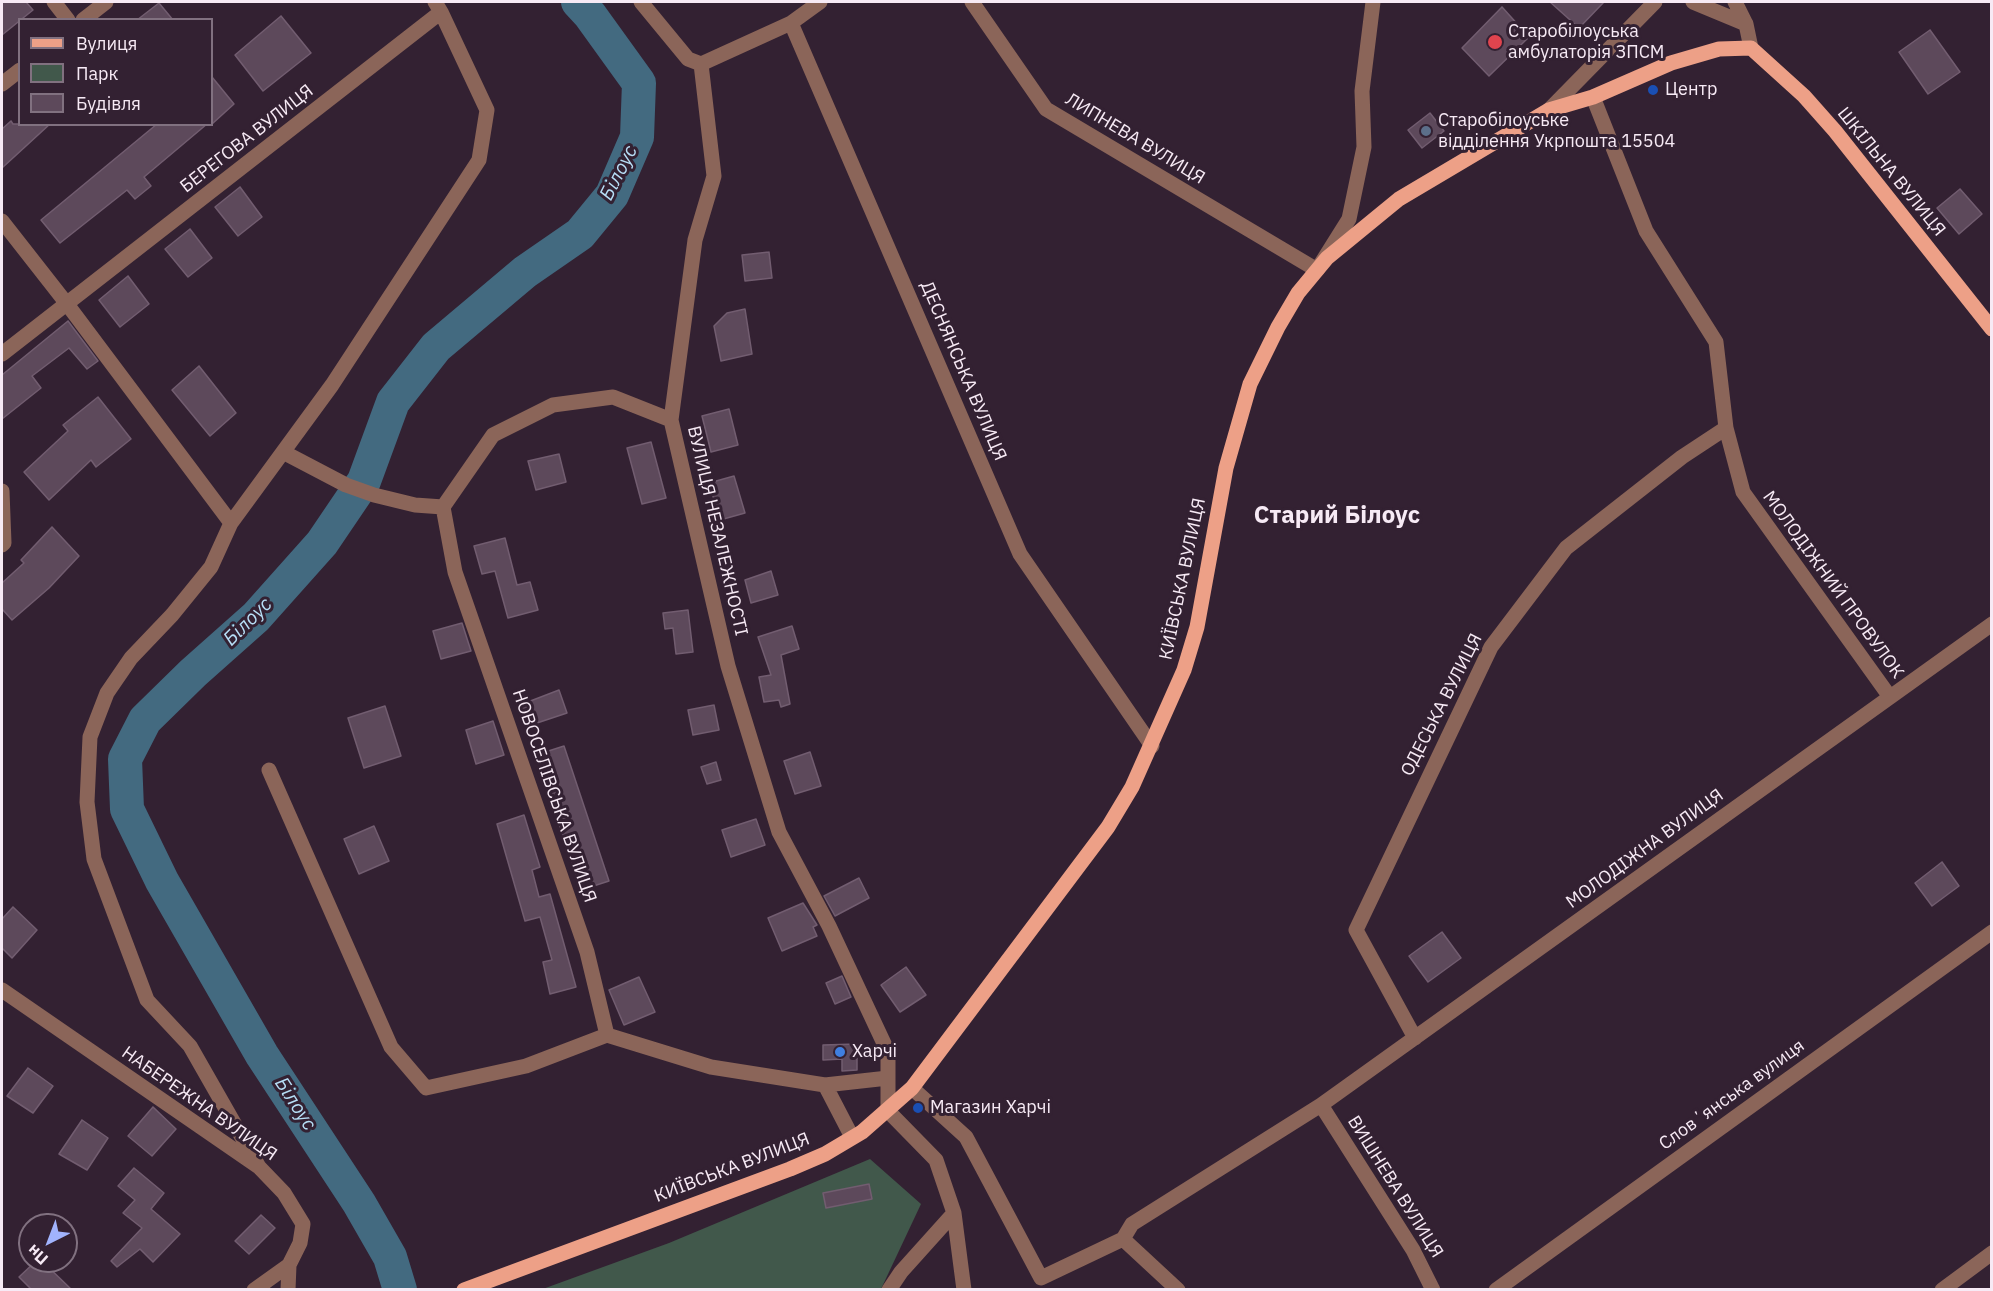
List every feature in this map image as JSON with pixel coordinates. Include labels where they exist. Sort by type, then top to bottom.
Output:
[{"type":"main road","name":"КИЇВСЬКА ВУЛИЦЯ","points":[[464,1290],[825,1154],[888,1111],[912,1088],[1108,827],[1132,787],[1152,746],[1184,670],[1197,627],[1226,468],[1250,384],[1278,327],[1298,293],[1335,250],[1399,199],[1549,110],[1593,97],[1671,63],[1719,49],[1751,48]]},
{"type":"main road","name":"ШКІЛЬНА ВУЛИЦЯ","points":[[1751,48],[1804,96],[1835,131],[1992,328]]},
{"type":"street","points":[[54,2],[66,18]]},
{"type":"street","points":[[86,18],[106,2]]},
{"type":"street","points":[[641,2],[688,58],[701,64],[791,23],[820,2]]},
{"type":"street","name":"ЛИПНЕВА ВУЛИЦЯ","points":[[972,2],[1046,109],[1317,270]]},
{"type":"street","points":[[1317,270],[1349,219],[1362,158],[1362,91],[1373,2]]},
{"type":"street","points":[[1549,110],[1655,2]]},
{"type":"street","points":[[1693,2],[1746,24]]},
{"type":"street","points":[[1735,2],[1746,24],[1751,48]]},
{"type":"street","points":[[259,1167],[190,1046],[147,1000],[94,859],[87,802],[90,737],[107,693],[131,658],[172,615],[211,567],[231,523],[332,385],[479,160],[487,110],[438,7]]},
{"type":"street","name":"БЕРЕГОВА ВУЛИЦЯ","points":[[2,354],[438,7]]},
{"type":"street","name":"ДЕСНЯНСЬКА ВУЛИЦЯ","points":[[791,23],[1020,554],[1152,746]]},
{"type":"street","name":"ВУЛИЦЯ НЕЗАЛЕЖНОСТІ","points":[[701,64],[714,176],[695,240],[671,420],[728,666],[780,832],[829,926],[888,1052],[888,1111]]},
{"type":"street","points":[[2,84],[18,72]]},
{"type":"street","name":"МОЛОДІЖНИЙ ПРОВУЛОК","points":[[1593,97],[1646,231],[1716,342],[1726,428],[1743,492],[1890,697]]},
{"type":"street","points":[[2,221],[231,523]]},
{"type":"street","points":[[283,452],[346,484],[374,495],[415,505],[443,507],[493,435],[553,405],[614,397],[671,420]]},
{"type":"street","name":"ОДЕСЬКА ВУЛИЦЯ","points":[[1415,1038],[1356,930],[1491,646],[1566,548],[1682,457],[1726,428]]},
{"type":"street","points":[[2,491],[4,543],[2,545]]},
{"type":"street","name":"НОВОСЕЛІВСЬКА ВУЛИЦЯ","points":[[443,507],[455,572],[587,952],[607,1035]]},
{"type":"street","name":"МОЛОДІЖНА ВУЛИЦЯ","points":[[1123,1239],[1132,1224],[1321,1105],[1992,624]]},
{"type":"street","points":[[269,770],[391,1047],[426,1088],[526,1066],[607,1035],[711,1067],[825,1085],[888,1078]]},
{"type":"street","name":"Словʼянська вулиця","points":[[1496,1290],[1992,932]]},
{"type":"street","name":"НАБЕРЕЖНА ВУЛИЦЯ","points":[[2,990],[259,1167],[284,1193],[303,1224],[300,1243],[289,1265],[288,1290]]},
{"type":"street","points":[[825,1085],[852,1137]]},
{"type":"street","points":[[912,1088],[966,1137],[1041,1278],[1123,1239],[1178,1290]]},
{"type":"street","name":"ВИШНЕВА ВУЛИЦЯ","points":[[1321,1105],[1413,1250],[1433,1290]]},
{"type":"street","points":[[888,1111],[936,1160],[954,1213],[964,1290]]},
{"type":"street","points":[[889,1290],[901,1272],[954,1213]]},
{"type":"street","points":[[1942,1290],[1992,1253]]},
{"type":"street","points":[[254,1290],[289,1265]]},
{"type":"green space","points":[[870,1159],[921,1204],[881,1289],[540,1290],[669,1243]]},
{"type":"building","points":[[2,2],[26,2],[33,10],[23,18],[18,18],[18,22],[2,35]]},
{"type":"building","points":[[1550,2],[1604,2],[1579,28]]},
{"type":"building","points":[[159,3],[171,18],[140,18]]},
{"type":"building","name":"Старобілоуська амбулаторія ЗПСМ","points":[[1502,7],[1529,37],[1489,76],[1462,48]]},
{"type":"building","points":[[281,16],[311,53],[263,91],[235,55]]},
{"type":"building","points":[[1930,30],[1960,72],[1928,94],[1899,52]]},
{"type":"building","points":[[213,78],[234,104],[213,123]]},
{"type":"building","name":"Старобілоуське відділення Укрпошта 15504","points":[[1430,113],[1444,131],[1422,148],[1408,130]]},
{"type":"building","points":[[11,121],[18,126],[48,126],[2,168],[2,129]]},
{"type":"building","points":[[155,126],[205,126],[144,177],[151,186],[135,199],[127,190],[60,243],[41,220]]},
{"type":"building","points":[[240,187],[262,217],[238,236],[215,207]]},
{"type":"building","points":[[1960,189],[1982,214],[1959,234],[1937,208]]},
{"type":"building","points":[[190,229],[212,258],[188,277],[165,249]]},
{"type":"building","points":[[769,252],[772,278],[745,281],[742,255]]},
{"type":"building","points":[[128,276],[149,304],[120,327],[99,300]]},
{"type":"building","points":[[745,309],[752,354],[721,361],[714,326],[727,313]]},
{"type":"building","points":[[68,321],[98,361],[87,369],[69,348],[32,376],[41,388],[2,419],[2,375]]},
{"type":"building","points":[[199,366],[236,413],[210,436],[172,390]]},
{"type":"building","points":[[98,397],[131,439],[96,467],[91,460],[49,500],[24,472],[68,431],[63,425]]},
{"type":"building","points":[[729,409],[738,445],[711,452],[702,416]]},
{"type":"building","points":[[651,442],[666,498],[642,504],[627,448]]},
{"type":"building","points":[[559,454],[566,482],[536,490],[528,461]]},
{"type":"building","points":[[734,476],[745,513],[720,520],[709,483]]},
{"type":"building","points":[[52,527],[79,556],[49,588],[12,620],[2,609],[2,583],[24,563],[21,560]]},
{"type":"building","points":[[505,538],[517,585],[530,582],[538,610],[508,618],[495,571],[482,574],[474,546]]},
{"type":"building","points":[[771,571],[778,595],[751,603],[745,580]]},
{"type":"building","points":[[688,610],[693,652],[676,654],[673,628],[665,629],[663,613]]},
{"type":"building","points":[[462,623],[471,651],[441,659],[433,631]]},
{"type":"building","points":[[792,626],[799,649],[781,655],[790,704],[781,707],[779,700],[764,702],[759,677],[771,675],[758,637]]},
{"type":"building","points":[[559,690],[567,713],[528,726],[520,705]]},
{"type":"building","points":[[714,705],[719,730],[693,735],[688,710]]},
{"type":"building","points":[[385,706],[401,756],[364,768],[348,718]]},
{"type":"building","points":[[493,721],[504,755],[476,764],[466,730]]},
{"type":"building","points":[[564,746],[609,881],[581,890],[536,755]]},
{"type":"building","points":[[810,752],[821,786],[795,794],[784,761]]},
{"type":"building","points":[[716,762],[721,780],[707,784],[701,767]]},
{"type":"building","points":[[524,815],[540,867],[532,870],[539,897],[550,894],[576,987],[550,994],[543,962],[552,960],[540,917],[525,921],[497,824]]},
{"type":"building","points":[[756,819],[765,845],[731,857],[722,830]]},
{"type":"building","points":[[374,826],[389,861],[359,874],[344,839]]},
{"type":"building","points":[[1942,862],[1959,886],[1932,906],[1915,883]]},
{"type":"building","points":[[859,878],[869,898],[835,916],[824,896]]},
{"type":"building","points":[[803,903],[817,925],[813,927],[817,936],[782,951],[768,918]]},
{"type":"building","points":[[13,907],[37,930],[12,958],[2,948],[2,919]]},
{"type":"building","points":[[1442,932],[1461,958],[1428,982],[1409,956]]},
{"type":"building","points":[[906,967],[926,995],[900,1012],[881,985]]},
{"type":"building","points":[[842,976],[851,997],[835,1004],[826,983]]},
{"type":"building","points":[[639,977],[655,1012],[624,1025],[609,990]]},
{"type":"building","name":"Харчі","points":[[857,1044],[857,1070],[842,1071],[842,1059],[823,1060],[823,1045]]},
{"type":"building","points":[[28,1068],[53,1086],[33,1113],[7,1096]]},
{"type":"building","points":[[153,1107],[176,1129],[152,1156],[128,1136]]},
{"type":"building","points":[[82,1120],[108,1138],[87,1170],[59,1154]]},
{"type":"building","points":[[134,1168],[164,1193],[151,1209],[180,1234],[153,1262],[140,1249],[117,1267],[111,1261],[142,1228],[123,1213],[135,1200],[118,1186]]},
{"type":"building","points":[[869,1184],[872,1199],[826,1208],[823,1193]]},
{"type":"building","points":[[261,1215],[275,1228],[249,1254],[235,1241]]},
{"type":"building","points":[[23,1273],[54,1273],[72,1290],[32,1290],[19,1277]]},
{"type":"waterway","name":"Білоус","points":[[400,1290],[390,1257],[359,1203],[262,1055],[162,881],[127,809],[125,759],[145,720],[193,673],[256,617],[322,543],[364,481],[393,402],[436,347],[525,272],[580,234],[612,195],[637,137],[639,83],[578,2]]},
{"type":"place","name":"Старобілоуська амбулаторія ЗПСМ","points":[[1495,42]]},
{"type":"place","name":"Центр","points":[[1653,90]]},
{"type":"place","name":"Старобілоуське відділення Укрпошта 15504","points":[[1426,131]]},
{"type":"place","name":"Харчі","points":[[840,1052]]},
{"type":"place","name":"Магазин Харчі","points":[[918,1108]]},
{"type":"district","name":"Старий Білоус","points":[[1337,516]]}]
